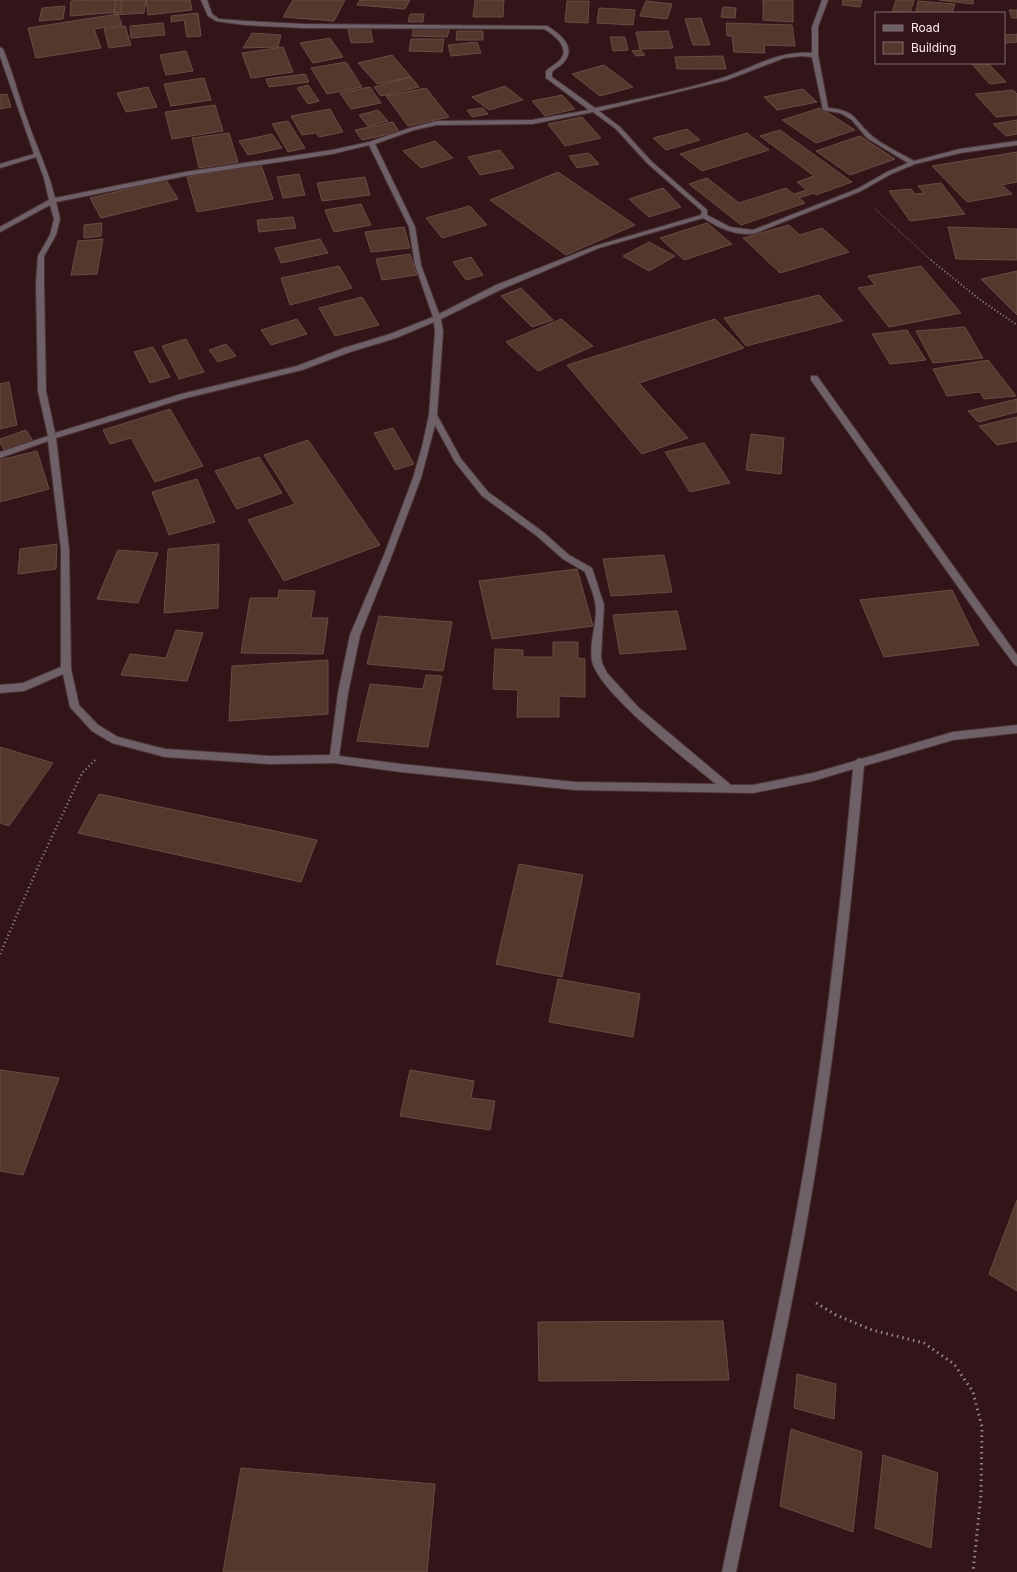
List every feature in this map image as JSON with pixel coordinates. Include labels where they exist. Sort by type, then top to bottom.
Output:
[{"type":"street","points":[[204,0],[210,15],[218,20],[245,23],[303,26],[545,27],[557,34],[565,45],[566,53],[562,60],[550,70],[548,74],[549,78],[618,128],[649,162],[705,211],[704,216]]},
{"type":"street","points":[[825,0],[815,26],[815,55],[824,109],[842,111],[854,119],[869,137],[913,163]]},
{"type":"street","points":[[0,50],[10,73],[25,122],[47,178],[57,219],[53,235],[41,256],[40,284],[42,391],[52,437],[65,549],[66,669],[74,707],[95,728],[115,740],[165,753],[270,760],[334,759],[401,768],[575,786],[754,789],[813,777],[953,736],[1017,728]]},
{"type":"street","points":[[0,230],[52,201],[185,174],[332,152],[370,143],[412,129],[437,123],[532,122],[638,101],[724,79],[783,56],[802,54],[815,55]]},
{"type":"street","points":[[334,759],[343,693],[355,635],[388,555],[417,478],[426,447],[433,415],[439,332],[437,318],[418,265],[412,227],[404,208],[370,143]]},
{"type":"street","points":[[0,456],[52,437],[184,396],[299,368],[346,350],[393,336],[437,318],[499,287],[597,247],[704,216],[724,229],[736,233],[754,232],[859,190],[889,173],[913,163],[960,151],[1017,143]]},
{"type":"street","points":[[0,166],[37,155]]},
{"type":"street","points":[[814,378],[866,448],[935,548],[1017,662]]},
{"type":"street","points":[[433,415],[458,460],[485,494],[540,534],[566,557],[589,570],[600,606],[597,635],[597,663],[610,685],[682,750],[728,788]]},
{"type":"street","points":[[0,689],[24,687],[66,669]]},
{"type":"street","points":[[729,1572],[801,1219],[830,1036],[848,891],[860,762]]},
{"type":"path","points":[[859,190],[876,210],[920,252],[983,303],[1017,325]]},
{"type":"path","points":[[0,954],[41,860],[82,773],[115,740]]},
{"type":"path","points":[[788,1286],[836,1315],[872,1330],[924,1343],[954,1364],[973,1392],[982,1427],[981,1494],[973,1572]]},
{"type":"building","points":[[116,0],[146,0],[144,13],[114,15]]},
{"type":"building","points":[[121,0],[121,12],[70,16],[71,1]]},
{"type":"building","points":[[146,0],[190,0],[192,10],[148,15]]},
{"type":"building","points":[[293,0],[345,0],[334,21],[283,17]]},
{"type":"building","points":[[360,0],[410,0],[405,9],[357,5]]},
{"type":"building","points":[[475,0],[504,0],[503,17],[473,17]]},
{"type":"building","points":[[763,0],[793,0],[793,22],[763,20]]},
{"type":"building","points":[[843,0],[862,0],[860,7],[842,5]]},
{"type":"building","points":[[896,0],[914,0],[910,12],[892,12]]},
{"type":"building","points":[[939,0],[973,0],[973,4]]},
{"type":"building","points":[[567,1],[589,1],[588,23],[565,22]]},
{"type":"building","points":[[646,1],[672,4],[667,19],[640,16]]},
{"type":"building","points":[[918,1],[955,4],[952,12],[916,12]]},
{"type":"building","points":[[65,6],[63,19],[39,21],[42,8]]},
{"type":"building","points":[[723,7],[736,8],[735,18],[721,17]]},
{"type":"building","points":[[599,8],[635,10],[633,25],[597,23]]},
{"type":"building","points":[[1009,10],[1017,10],[1017,18],[1012,18]]},
{"type":"building","points":[[198,13],[201,36],[187,37],[184,20],[171,22],[171,16]]},
{"type":"building","points":[[118,14],[122,25],[94,29],[101,48],[36,58],[28,28]]},
{"type":"building","points":[[410,14],[424,14],[423,22],[408,22]]},
{"type":"building","points":[[701,18],[710,45],[693,45],[685,19]]},
{"type":"building","points":[[163,23],[165,35],[131,38],[130,26]]},
{"type":"building","points":[[726,23],[792,25],[795,46],[764,45],[765,53],[734,52],[732,36],[727,36]]},
{"type":"building","points":[[125,26],[131,45],[109,48],[104,29]]},
{"type":"building","points":[[370,27],[373,42],[351,43],[348,29]]},
{"type":"building","points":[[414,27],[450,28],[447,37],[412,36]]},
{"type":"building","points":[[457,31],[483,31],[483,40],[456,40]]},
{"type":"building","points":[[668,31],[673,48],[640,49],[636,32]]},
{"type":"building","points":[[252,33],[281,35],[278,47],[243,48]]},
{"type":"building","points":[[1017,34],[1017,42],[1005,43],[1005,35]]},
{"type":"building","points":[[610,37],[625,37],[628,50],[613,51]]},
{"type":"building","points":[[330,38],[343,57],[313,63],[300,43]]},
{"type":"building","points":[[411,39],[444,39],[442,52],[409,51]]},
{"type":"building","points":[[477,42],[481,53],[451,56],[448,45]]},
{"type":"building","points":[[283,47],[293,72],[251,78],[242,53]]},
{"type":"building","points":[[641,50],[645,55],[636,56],[632,51]]},
{"type":"building","points":[[186,51],[193,71],[166,75],[160,55]]},
{"type":"building","points":[[392,55],[411,77],[377,84],[358,63]]},
{"type":"building","points":[[723,56],[726,69],[677,69],[675,57]]},
{"type":"building","points":[[346,62],[362,87],[327,94],[311,68]]},
{"type":"building","points":[[972,64],[989,64],[1006,82],[990,84]]},
{"type":"building","points":[[604,65],[633,87],[600,96],[572,74]]},
{"type":"building","points":[[305,74],[309,82],[269,87],[266,79]]},
{"type":"building","points":[[411,77],[419,87],[381,96],[374,87]]},
{"type":"building","points":[[204,78],[211,100],[171,106],[164,84]]},
{"type":"building","points":[[308,85],[319,101],[308,104],[297,88]]},
{"type":"building","points":[[505,86],[523,100],[489,110],[472,97]]},
{"type":"building","points":[[148,87],[157,107],[126,112],[117,93]]},
{"type":"building","points":[[370,87],[381,103],[351,109],[340,93]]},
{"type":"building","points":[[426,88],[449,117],[408,126],[386,96]]},
{"type":"building","points":[[803,89],[817,102],[777,110],[764,97]]},
{"type":"building","points":[[1013,90],[1017,94],[1017,115],[996,117],[975,94]]},
{"type":"building","points":[[7,94],[11,107],[0,109],[0,95]]},
{"type":"building","points":[[562,95],[575,109],[545,116],[532,101]]},
{"type":"building","points":[[215,105],[223,131],[172,139],[165,112]]},
{"type":"building","points":[[483,108],[488,114],[472,117],[467,110]]},
{"type":"building","points":[[820,108],[855,130],[816,143],[782,120]]},
{"type":"building","points":[[330,109],[343,132],[319,137],[316,133],[302,135],[291,116]]},
{"type":"building","points":[[378,110],[388,121],[368,126],[359,115]]},
{"type":"building","points":[[582,117],[601,138],[565,146],[548,124]]},
{"type":"building","points":[[1017,120],[1017,134],[1006,136],[993,124]]},
{"type":"building","points":[[288,121],[305,148],[288,152],[272,124]]},
{"type":"building","points":[[393,122],[399,132],[362,140],[355,130]]},
{"type":"building","points":[[687,129],[700,140],[666,150],[653,138]]},
{"type":"building","points":[[780,130],[852,182],[816,195],[814,193],[799,198],[805,203],[741,225],[689,184],[707,178],[739,203],[786,188],[794,194],[807,190],[797,182],[814,176],[760,136]]},
{"type":"building","points":[[229,133],[238,162],[199,168],[192,138]]},
{"type":"building","points":[[747,133],[769,150],[702,171],[680,154]]},
{"type":"building","points":[[272,134],[282,148],[248,155],[239,141]]},
{"type":"building","points":[[860,136],[895,159],[850,175],[816,151]]},
{"type":"building","points":[[435,141],[453,158],[421,168],[403,151]]},
{"type":"building","points":[[500,150],[514,168],[480,175],[468,157]]},
{"type":"building","points":[[1017,152],[1017,182],[1002,185],[1012,194],[967,202],[932,166]]},
{"type":"building","points":[[589,153],[599,164],[577,168],[569,156]]},
{"type":"building","points":[[261,165],[273,199],[197,212],[187,177]]},
{"type":"building","points":[[558,172],[635,225],[566,255],[490,200]]},
{"type":"building","points":[[299,174],[305,195],[283,198],[277,177]]},
{"type":"building","points":[[365,177],[370,195],[322,201],[317,183]]},
{"type":"building","points":[[166,180],[178,199],[101,218],[90,198]]},
{"type":"building","points":[[941,183],[965,214],[910,221],[889,191],[911,189],[915,194],[924,193],[918,186]]},
{"type":"building","points":[[663,188],[681,207],[649,217],[629,199]]},
{"type":"building","points":[[361,204],[371,225],[334,232],[325,210]]},
{"type":"building","points":[[470,206],[487,225],[442,238],[426,218]]},
{"type":"building","points":[[293,217],[296,228],[259,232],[257,220]]},
{"type":"building","points":[[102,223],[101,236],[84,238],[84,225]]},
{"type":"building","points":[[707,223],[732,244],[684,260],[660,238]]},
{"type":"building","points":[[789,225],[800,235],[822,228],[849,252],[780,273],[743,238]]},
{"type":"building","points":[[404,227],[410,248],[371,252],[365,232]]},
{"type":"building","points":[[948,227],[1017,229],[1017,260],[956,259]]},
{"type":"building","points":[[103,239],[97,274],[71,275],[78,241]]},
{"type":"building","points":[[320,239],[328,253],[281,263],[275,248]]},
{"type":"building","points":[[649,242],[675,256],[649,271],[623,256]]},
{"type":"building","points":[[410,254],[417,275],[382,280],[376,259]]},
{"type":"building","points":[[471,257],[483,275],[466,280],[453,262]]},
{"type":"building","points":[[339,266],[352,288],[290,305],[281,278]]},
{"type":"building","points":[[921,266],[961,313],[889,327],[858,288],[875,285],[868,276]]},
{"type":"building","points":[[1017,271],[1017,315],[981,279]]},
{"type":"building","points":[[521,288],[553,320],[532,327],[501,296]]},
{"type":"building","points":[[819,295],[843,321],[746,346],[724,318]]},
{"type":"building","points":[[362,297],[379,325],[335,336],[319,308]]},
{"type":"building","points":[[297,319],[307,334],[271,345],[261,330]]},
{"type":"building","points":[[561,319],[593,346],[538,371],[506,342]]},
{"type":"building","points":[[715,319],[744,348],[639,383],[688,438],[642,454],[567,365]]},
{"type":"building","points":[[965,327],[983,358],[933,363],[916,331]]},
{"type":"building","points":[[907,330],[926,360],[890,364],[872,334]]},
{"type":"building","points":[[186,339],[204,372],[179,379],[162,346]]},
{"type":"building","points":[[226,344],[236,356],[218,362],[209,350]]},
{"type":"building","points":[[153,347],[170,377],[150,383],[134,352]]},
{"type":"building","points":[[988,360],[1016,396],[984,399],[980,392],[947,396],[933,369]]},
{"type":"building","points":[[9,382],[17,425],[0,429],[0,384]]},
{"type":"building","points":[[1017,399],[1017,412],[978,422],[968,411]]},
{"type":"building","points":[[170,409],[203,466],[155,482],[131,438],[110,444],[103,430]]},
{"type":"building","points":[[1017,417],[1017,441],[997,445],[979,426]]},
{"type":"building","points":[[393,428],[414,464],[395,470],[374,433]]},
{"type":"building","points":[[26,430],[33,441],[5,451],[0,443],[0,439]]},
{"type":"building","points":[[751,434],[784,438],[781,474],[746,470]]},
{"type":"building","points":[[308,440],[380,545],[284,581],[248,520],[295,504],[264,455]]},
{"type":"building","points":[[704,443],[730,483],[690,492],[665,452]]},
{"type":"building","points":[[37,451],[49,489],[0,502],[0,460]]},
{"type":"building","points":[[259,457],[282,493],[237,509],[215,471]]},
{"type":"building","points":[[197,479],[215,522],[169,535],[152,492]]},
{"type":"building","points":[[57,544],[56,569],[18,574],[20,549]]},
{"type":"building","points":[[219,544],[218,608],[164,613],[168,549]]},
{"type":"building","points":[[118,550],[158,553],[138,603],[97,599]]},
{"type":"building","points":[[664,555],[672,592],[611,596],[603,559]]},
{"type":"building","points":[[577,569],[593,626],[492,639],[479,581]]},
{"type":"building","points":[[279,590],[315,591],[311,618],[328,618],[323,654],[241,653],[250,598],[278,598]]},
{"type":"building","points":[[952,590],[979,645],[884,657],[860,600]]},
{"type":"building","points":[[677,611],[686,649],[620,654],[613,615]]},
{"type":"building","points":[[379,616],[452,622],[443,671],[367,664]]},
{"type":"building","points":[[176,630],[203,633],[187,681],[121,675],[130,654],[166,658]]},
{"type":"building","points":[[553,642],[578,642],[578,658],[585,659],[585,697],[559,696],[559,717],[517,717],[518,690],[493,689],[495,649],[523,650],[523,657],[553,657]]},
{"type":"building","points":[[328,660],[328,714],[229,721],[232,666]]},
{"type":"building","points":[[426,675],[442,676],[428,747],[357,741],[370,684],[423,689]]},
{"type":"building","points":[[0,747],[53,763],[9,826],[0,823]]},
{"type":"building","points":[[99,794],[317,840],[301,882],[78,833]]},
{"type":"building","points":[[519,864],[583,875],[562,977],[496,964]]},
{"type":"building","points":[[558,979],[640,994],[633,1037],[549,1022]]},
{"type":"building","points":[[0,1070],[59,1078],[23,1175],[0,1171]]},
{"type":"building","points":[[410,1070],[474,1081],[471,1098],[495,1101],[490,1130],[400,1116]]},
{"type":"building","points":[[1017,1200],[1017,1291],[989,1274]]},
{"type":"building","points":[[723,1321],[729,1380],[539,1381],[538,1322]]},
{"type":"building","points":[[797,1374],[836,1384],[834,1419],[794,1408]]},
{"type":"building","points":[[791,1429],[862,1452],[853,1532],[780,1506]]},
{"type":"building","points":[[883,1455],[938,1473],[931,1548],[875,1528]]},
{"type":"building","points":[[241,1468],[435,1484],[427,1572],[223,1572]]}]
